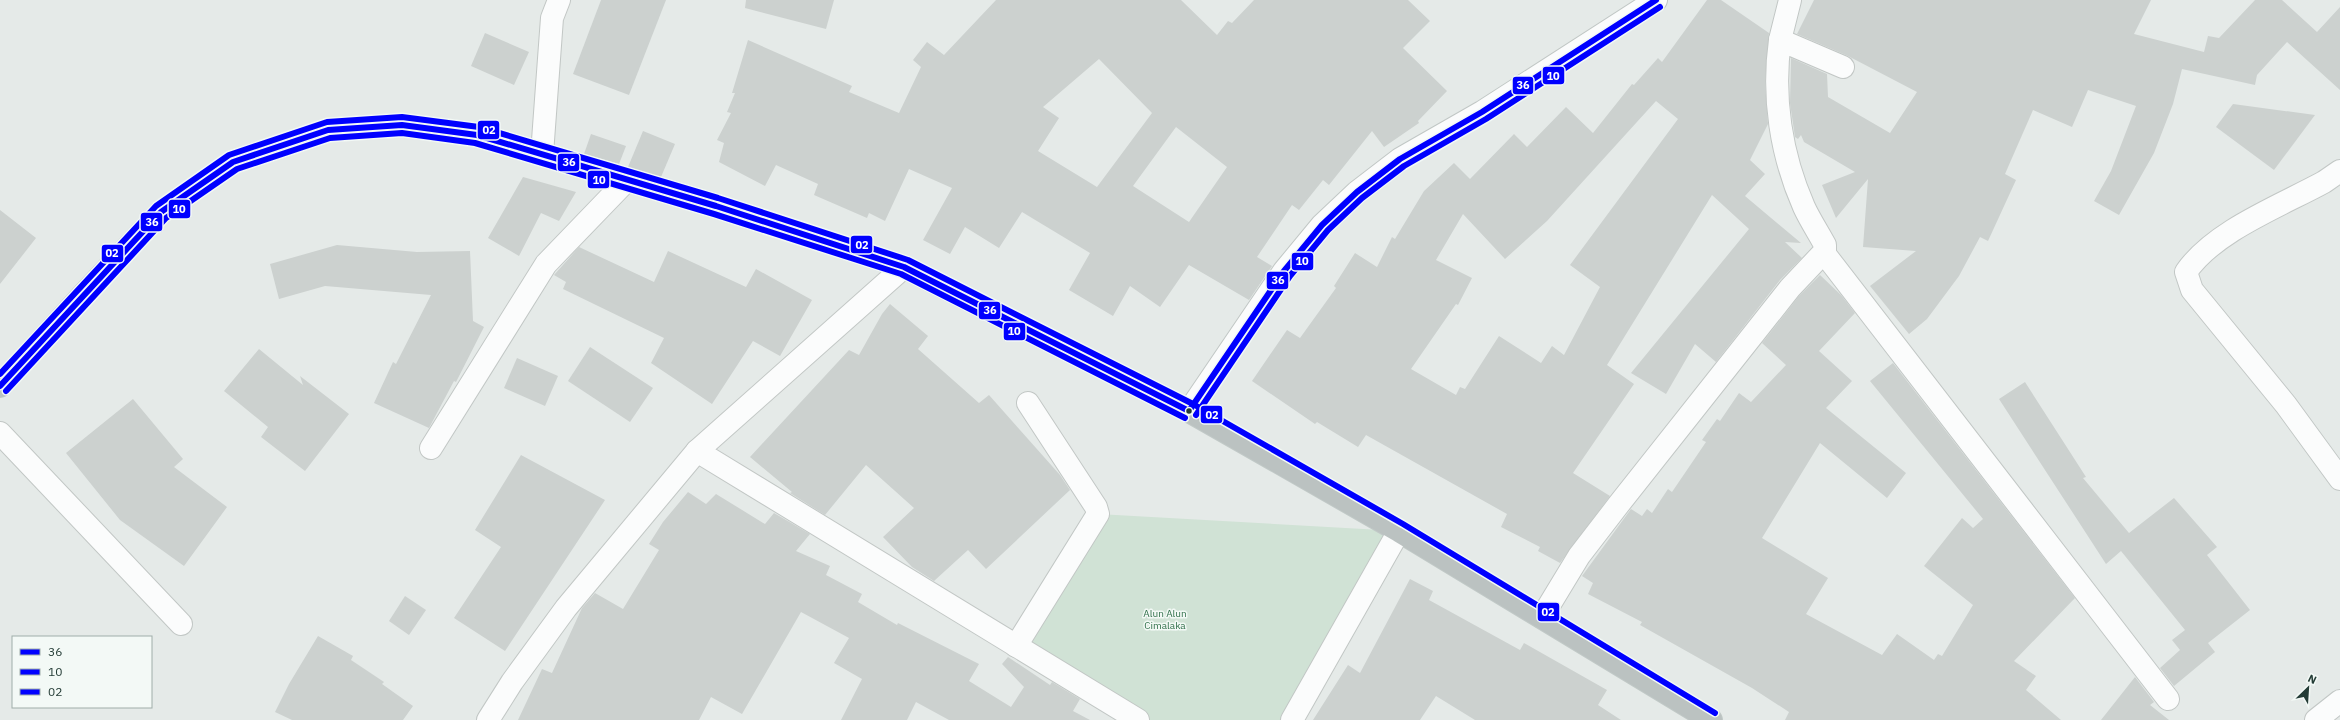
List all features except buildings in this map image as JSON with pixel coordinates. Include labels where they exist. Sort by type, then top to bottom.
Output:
[{"type":"highway","points":[[0,386],[161,212],[233,162],[328,130],[402,125],[477,135],[627,180],[904,267],[1189,411],[1399,531],[1711,720]]},
{"type":"street","points":[[542,154],[552,18],[559,0]]},
{"type":"street","points":[[1189,411],[1284,271],[1322,225],[1358,192],[1400,159],[1482,112],[1656,0]]},
{"type":"street","points":[[1542,617],[1584,550],[1790,288],[1818,259],[1825,245],[1804,207],[1791,171],[1782,138],[1778,102],[1780,40],[1790,0]]},
{"type":"street","points":[[1780,40],[1843,68]]},
{"type":"street","points":[[2340,171],[2324,182],[2221,237],[2195,258],[2186,272],[2192,290],[2286,405],[2340,479]]},
{"type":"street","points":[[431,448],[546,264],[627,180]]},
{"type":"street","points":[[1818,259],[2168,699]]},
{"type":"street","points":[[488,720],[512,682],[566,608],[697,451],[904,267]]},
{"type":"street","points":[[1016,646],[1098,514],[1096,507],[1028,403]]},
{"type":"street","points":[[0,433],[181,624]]},
{"type":"street","points":[[697,451],[1138,720]]},
{"type":"street","points":[[1292,720],[1399,531]]},
{"type":"street","points":[[2316,720],[2340,701]]},
{"type":"green space","name":"Alun Alun Cimalaka","points":[[1098,514],[1399,531],[1292,720],[1136,720],[1016,646]]},
{"type":"transit line","name":"36","points":[[1189,411],[1284,271],[1322,225],[1357,192],[1400,159],[1482,112],[1656,0]]},
{"type":"transit line","name":"10","points":[[1196,415],[1290,276],[1328,230],[1362,198],[1404,166],[1486,119],[1660,7]]},
{"type":"transit line","name":"02","points":[[0,374],[156,206],[229,155],[327,122],[402,117],[479,127],[718,198],[908,260],[1193,404],[1403,524],[1715,713]]},
{"type":"transit line","name":"36","points":[[0,386],[161,212],[233,162],[328,130],[402,125],[477,135],[716,206],[904,267],[1189,411]]},
{"type":"transit line","name":"10","points":[[6,391],[166,218],[237,169],[330,138],[402,133],[475,143],[714,214],[901,274],[1185,418]]}]
